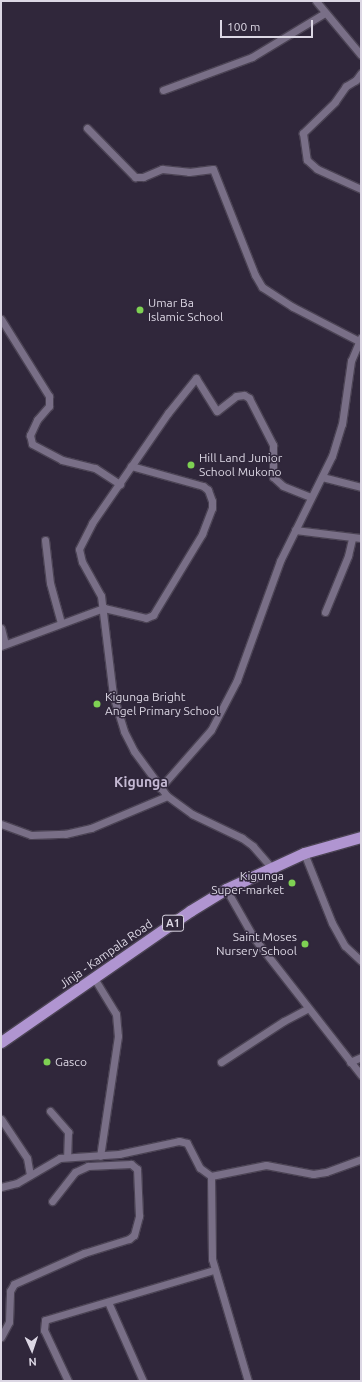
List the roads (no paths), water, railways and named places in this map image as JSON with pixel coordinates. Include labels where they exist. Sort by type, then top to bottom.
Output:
[{"type":"highway","name":"Jinja - Kampala Road","points":[[1,1042],[226,889],[304,853],[361,837]]},
{"type":"street","points":[[316,1],[361,54]]},
{"type":"street","points":[[164,90],[252,57],[325,13]]},
{"type":"street","points":[[361,73],[356,80],[346,86],[335,102],[303,133],[307,160],[317,169],[361,189]]},
{"type":"street","points":[[88,128],[135,177],[143,177],[162,169],[189,172],[213,169],[254,275],[262,287],[293,307],[360,345],[351,361],[342,424],[322,477],[310,497],[280,561],[251,648],[218,720],[160,788]]},
{"type":"street","points":[[1,319],[49,396],[49,406],[37,420],[30,435],[32,444],[62,460],[95,468],[120,484]]},
{"type":"street","points":[[271,867],[253,846],[242,838],[192,814],[167,796],[134,751],[118,714],[113,695],[104,608],[101,596],[82,562],[79,549],[92,523],[131,466],[190,382],[196,378],[216,411],[236,396],[244,395],[249,398],[273,445],[273,477],[282,486],[310,497]]},
{"type":"street","points":[[1,628],[3,645],[104,608],[146,618],[154,615],[202,534],[212,508],[210,495],[203,486],[131,466]]},
{"type":"street","points":[[322,477],[361,487]]},
{"type":"street","points":[[294,530],[361,538]]},
{"type":"street","points":[[325,612],[348,556],[352,538]]},
{"type":"street","points":[[45,540],[50,583],[61,623]]},
{"type":"street","points":[[1,824],[31,835],[65,834],[91,828],[167,796]]},
{"type":"street","points":[[304,853],[332,923],[345,946],[361,961]]},
{"type":"street","points":[[226,889],[254,938],[307,1009],[361,1074]]},
{"type":"street","points":[[94,978],[116,1014],[118,1036],[100,1156]]},
{"type":"street","points":[[221,1062],[284,1021],[307,1009]]},
{"type":"street","points":[[350,1062],[361,1057]]},
{"type":"street","points":[[50,1111],[67,1129],[67,1156]]},
{"type":"street","points":[[1,1119],[27,1158],[30,1175]]},
{"type":"street","points":[[1,1187],[17,1183],[67,1156],[100,1156],[179,1141],[187,1143],[200,1168],[211,1176],[266,1165],[312,1174],[326,1172],[361,1159]]},
{"type":"street","points":[[1,1337],[9,1322],[10,1291],[14,1284],[84,1252],[129,1239],[134,1235],[139,1216],[137,1169],[131,1164],[88,1166],[75,1172],[52,1201]]},
{"type":"street","points":[[211,1176],[211,1248],[214,1270],[248,1381]]},
{"type":"street","points":[[68,1381],[44,1330],[45,1320],[214,1270]]},
{"type":"street","points":[[108,1302],[142,1381]]},
{"type":"place","name":"Umar Ba Islamic School","points":[[140,310]]},
{"type":"place","name":"Hill Land Junior School Mukono","points":[[191,465]]},
{"type":"place","name":"Kigunga Bright Angel Primary School","points":[[97,704]]},
{"type":"place","name":"Kigunga Super-market","points":[[292,883]]},
{"type":"place","name":"Saint Moses Nursery School","points":[[305,944]]},
{"type":"place","name":"Gasco","points":[[47,1062]]},
{"type":"district","name":"Kigunga","points":[[141,782]]}]
